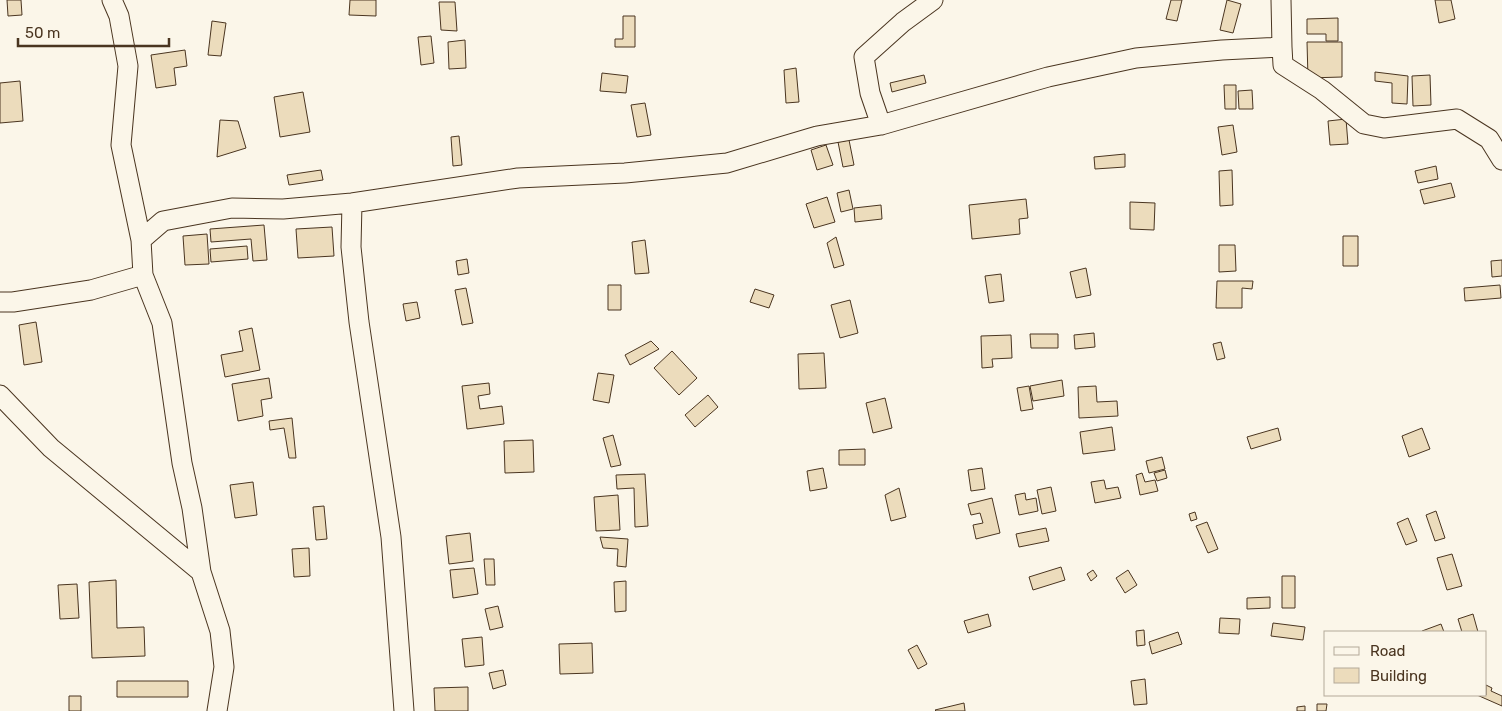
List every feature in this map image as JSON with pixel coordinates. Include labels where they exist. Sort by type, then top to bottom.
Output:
[{"type":"street","points":[[112,0],[118,16],[128,66],[121,144],[141,240],[143,275],[162,324],[182,463],[192,508],[201,572],[220,631],[224,667],[218,711]]},
{"type":"street","points":[[880,125],[870,93],[864,57],[902,22],[933,0]]},
{"type":"street","points":[[1281,0],[1283,65],[1322,90],[1364,124],[1384,128],[1458,119],[1489,139],[1502,160]]},
{"type":"street","points":[[141,240],[163,221],[232,208],[283,209],[352,203],[518,178],[625,173],[728,163],[817,136],[880,125],[1048,76],[1136,58],[1222,50],[1282,47]]},
{"type":"street","points":[[352,203],[351,246],[359,322],[391,537],[404,711]]},
{"type":"street","points":[[0,302],[13,302],[91,290],[143,275]]},
{"type":"street","points":[[0,394],[51,448],[201,572]]},
{"type":"building","points":[[7,0],[21,0],[22,15],[8,16]]},
{"type":"building","points":[[350,0],[376,0],[376,16],[349,15]]},
{"type":"building","points":[[1171,0],[1182,0],[1177,21],[1166,19]]},
{"type":"building","points":[[1227,0],[1241,4],[1233,33],[1220,30]]},
{"type":"building","points":[[1435,0],[1451,0],[1455,19],[1439,23]]},
{"type":"building","points":[[439,2],[455,2],[457,31],[441,30]]},
{"type":"building","points":[[623,16],[635,16],[635,47],[615,47],[615,39],[623,39]]},
{"type":"building","points":[[1338,18],[1338,41],[1326,41],[1326,34],[1307,34],[1307,19]]},
{"type":"building","points":[[212,21],[226,23],[221,56],[208,55]]},
{"type":"building","points":[[431,36],[434,63],[421,65],[418,37]]},
{"type":"building","points":[[465,40],[466,68],[449,69],[448,42]]},
{"type":"building","points":[[1307,42],[1342,42],[1342,77],[1308,78]]},
{"type":"building","points":[[185,50],[187,66],[174,68],[176,85],[156,88],[151,55]]},
{"type":"building","points":[[796,68],[799,102],[786,103],[784,70]]},
{"type":"building","points":[[1375,72],[1408,76],[1407,104],[1392,103],[1392,83],[1375,81]]},
{"type":"building","points":[[602,73],[628,76],[626,93],[600,91]]},
{"type":"building","points":[[924,75],[926,83],[892,92],[890,83]]},
{"type":"building","points":[[1430,75],[1431,105],[1413,106],[1412,76]]},
{"type":"building","points":[[20,81],[23,121],[0,123],[0,83]]},
{"type":"building","points":[[1224,85],[1236,85],[1236,109],[1225,109]]},
{"type":"building","points":[[1252,90],[1253,109],[1239,109],[1238,91]]},
{"type":"building","points":[[303,92],[310,132],[280,137],[274,97]]},
{"type":"building","points":[[645,103],[651,135],[637,137],[631,105]]},
{"type":"building","points":[[1346,119],[1348,144],[1330,145],[1328,121]]},
{"type":"building","points":[[220,120],[238,121],[246,148],[217,157]]},
{"type":"building","points":[[1233,125],[1237,152],[1222,155],[1218,127]]},
{"type":"building","points":[[459,136],[462,165],[453,166],[451,137]]},
{"type":"building","points":[[849,140],[854,165],[843,167],[838,142]]},
{"type":"building","points":[[826,145],[833,165],[817,170],[811,150]]},
{"type":"building","points":[[1125,154],[1125,167],[1095,169],[1094,157]]},
{"type":"building","points":[[1436,166],[1438,179],[1418,183],[1415,171]]},
{"type":"building","points":[[321,170],[323,180],[289,185],[287,175]]},
{"type":"building","points":[[1232,170],[1233,205],[1220,206],[1219,171]]},
{"type":"building","points":[[1451,183],[1455,197],[1424,204],[1420,190]]},
{"type":"building","points":[[849,190],[853,209],[841,212],[837,193]]},
{"type":"building","points":[[827,197],[835,222],[814,228],[806,204]]},
{"type":"building","points":[[1026,199],[1028,218],[1019,219],[1020,234],[972,239],[969,205]]},
{"type":"building","points":[[1130,202],[1155,203],[1154,230],[1130,229]]},
{"type":"building","points":[[881,205],[882,219],[855,222],[854,208]]},
{"type":"building","points":[[264,225],[267,260],[253,261],[251,239],[211,242],[210,229]]},
{"type":"building","points":[[332,227],[334,256],[298,258],[296,229]]},
{"type":"building","points":[[207,234],[209,264],[185,265],[183,236]]},
{"type":"building","points":[[1343,236],[1358,236],[1358,266],[1343,266]]},
{"type":"building","points":[[836,237],[844,265],[834,268],[827,243]]},
{"type":"building","points":[[645,240],[649,273],[635,274],[632,242]]},
{"type":"building","points":[[1219,245],[1235,245],[1236,271],[1219,272]]},
{"type":"building","points":[[247,246],[248,259],[211,262],[210,249]]},
{"type":"building","points":[[467,259],[469,273],[458,275],[456,261]]},
{"type":"building","points":[[1502,260],[1502,276],[1492,277],[1491,261]]},
{"type":"building","points":[[1086,268],[1091,295],[1076,298],[1070,272]]},
{"type":"building","points":[[1001,274],[1004,301],[989,303],[985,276]]},
{"type":"building","points":[[1217,281],[1253,281],[1252,289],[1242,288],[1242,308],[1216,308]]},
{"type":"building","points":[[608,285],[621,285],[621,310],[608,310]]},
{"type":"building","points":[[1500,285],[1501,298],[1465,301],[1464,288]]},
{"type":"building","points":[[466,288],[473,323],[462,325],[455,290]]},
{"type":"building","points":[[755,289],[774,295],[769,308],[750,302]]},
{"type":"building","points":[[850,300],[858,333],[840,338],[831,305]]},
{"type":"building","points":[[417,302],[420,318],[406,321],[403,304]]},
{"type":"building","points":[[36,322],[42,362],[24,365],[19,325]]},
{"type":"building","points":[[252,328],[260,370],[225,377],[221,355],[243,351],[239,331]]},
{"type":"building","points":[[1094,333],[1095,347],[1075,349],[1074,335]]},
{"type":"building","points":[[1030,334],[1058,334],[1058,348],[1031,348]]},
{"type":"building","points":[[1011,335],[1012,358],[992,359],[993,367],[982,368],[981,336]]},
{"type":"building","points":[[651,341],[659,349],[630,365],[625,355]]},
{"type":"building","points":[[1221,342],[1225,358],[1217,360],[1213,344]]},
{"type":"building","points":[[672,351],[697,378],[679,395],[654,368]]},
{"type":"building","points":[[824,353],[826,388],[799,389],[798,354]]},
{"type":"building","points":[[598,373],[614,375],[609,403],[593,400]]},
{"type":"building","points":[[269,378],[272,398],[261,400],[263,416],[238,421],[232,384]]},
{"type":"building","points":[[1062,380],[1064,396],[1033,401],[1030,386]]},
{"type":"building","points":[[489,383],[490,394],[478,396],[480,409],[502,406],[504,424],[467,429],[462,386]]},
{"type":"building","points":[[1029,386],[1033,409],[1021,411],[1017,388]]},
{"type":"building","points":[[1096,386],[1097,402],[1117,401],[1118,416],[1079,418],[1078,387]]},
{"type":"building","points":[[708,395],[718,407],[695,427],[685,415]]},
{"type":"building","points":[[885,398],[892,428],[873,433],[866,403]]},
{"type":"building","points":[[292,418],[296,458],[289,458],[284,428],[270,430],[269,421]]},
{"type":"building","points":[[1112,427],[1115,450],[1083,454],[1080,432]]},
{"type":"building","points":[[1278,428],[1281,440],[1251,449],[1247,437]]},
{"type":"building","points":[[1422,428],[1430,449],[1409,457],[1402,436]]},
{"type":"building","points":[[613,435],[621,465],[611,467],[603,438]]},
{"type":"building","points":[[533,440],[534,472],[505,473],[504,441]]},
{"type":"building","points":[[865,449],[865,465],[839,465],[839,450]]},
{"type":"building","points":[[1162,457],[1165,469],[1149,473],[1146,461]]},
{"type":"building","points":[[823,468],[827,488],[810,491],[807,471]]},
{"type":"building","points":[[982,468],[985,489],[971,491],[968,470]]},
{"type":"building","points":[[1165,470],[1167,478],[1157,481],[1154,473]]},
{"type":"building","points":[[1142,473],[1145,482],[1155,480],[1158,491],[1140,495],[1136,475]]},
{"type":"building","points":[[645,474],[648,526],[635,527],[634,488],[617,489],[616,475]]},
{"type":"building","points":[[1104,480],[1106,489],[1118,487],[1121,498],[1095,503],[1091,482]]},
{"type":"building","points":[[253,482],[257,515],[235,518],[230,485]]},
{"type":"building","points":[[1051,487],[1056,511],[1042,514],[1037,490]]},
{"type":"building","points":[[899,488],[906,517],[891,521],[885,495]]},
{"type":"building","points":[[1025,493],[1026,500],[1036,498],[1038,511],[1019,515],[1015,495]]},
{"type":"building","points":[[618,495],[620,530],[596,531],[594,497]]},
{"type":"building","points":[[992,498],[1000,533],[976,539],[973,525],[983,523],[980,513],[971,515],[968,504]]},
{"type":"building","points":[[324,506],[327,539],[316,540],[313,507]]},
{"type":"building","points":[[1436,511],[1445,538],[1435,541],[1426,515]]},
{"type":"building","points":[[1195,512],[1197,519],[1191,521],[1189,514]]},
{"type":"building","points":[[1408,518],[1417,541],[1406,545],[1397,523]]},
{"type":"building","points":[[1207,522],[1218,549],[1208,553],[1196,526]]},
{"type":"building","points":[[1046,528],[1049,541],[1019,547],[1016,534]]},
{"type":"building","points":[[470,533],[473,561],[449,564],[446,536]]},
{"type":"building","points":[[600,537],[628,539],[626,567],[617,566],[618,549],[603,548]]},
{"type":"building","points":[[309,548],[310,576],[294,577],[292,549]]},
{"type":"building","points":[[1452,554],[1462,586],[1447,590],[1437,558]]},
{"type":"building","points":[[484,559],[494,559],[495,585],[486,585]]},
{"type":"building","points":[[1061,567],[1065,580],[1033,590],[1029,577]]},
{"type":"building","points":[[474,568],[478,594],[453,598],[450,570]]},
{"type":"building","points":[[1093,570],[1097,576],[1091,581],[1087,574]]},
{"type":"building","points":[[1128,570],[1137,585],[1125,593],[1116,578]]},
{"type":"building","points":[[1282,576],[1295,576],[1295,608],[1282,608]]},
{"type":"building","points":[[116,580],[117,628],[144,627],[145,656],[92,658],[89,582]]},
{"type":"building","points":[[626,581],[626,611],[615,612],[614,582]]},
{"type":"building","points":[[77,584],[79,618],[60,619],[58,585]]},
{"type":"building","points":[[1270,597],[1270,608],[1247,609],[1247,598]]},
{"type":"building","points":[[498,606],[503,627],[490,630],[485,609]]},
{"type":"building","points":[[988,614],[991,626],[968,633],[964,621]]},
{"type":"building","points":[[1473,614],[1478,631],[1462,631],[1458,619]]},
{"type":"building","points":[[1220,618],[1240,619],[1239,634],[1219,633]]},
{"type":"building","points":[[1273,623],[1305,627],[1303,640],[1271,636]]},
{"type":"building","points":[[1441,624],[1444,631],[1422,631]]},
{"type":"building","points":[[1144,630],[1145,645],[1137,646],[1136,631]]},
{"type":"building","points":[[1178,632],[1182,644],[1152,654],[1149,642]]},
{"type":"building","points":[[482,637],[484,665],[465,667],[462,639]]},
{"type":"building","points":[[592,643],[593,673],[560,674],[559,644]]},
{"type":"building","points":[[917,645],[927,664],[918,669],[908,650]]},
{"type":"building","points":[[503,670],[506,685],[493,689],[489,673]]},
{"type":"building","points":[[1145,679],[1147,704],[1134,705],[1131,681]]},
{"type":"building","points":[[117,681],[188,681],[188,697],[117,697]]},
{"type":"building","points":[[1487,686],[1492,688],[1491,691],[1502,696],[1502,706],[1479,696],[1487,696]]},
{"type":"building","points":[[468,687],[468,711],[435,711],[434,688]]},
{"type":"building","points":[[69,696],[81,696],[81,711],[69,711]]},
{"type":"building","points":[[964,703],[965,711],[935,710]]},
{"type":"building","points":[[1317,704],[1327,704],[1326,711],[1317,711]]},
{"type":"building","points":[[1305,706],[1305,711],[1297,711],[1297,707]]}]
